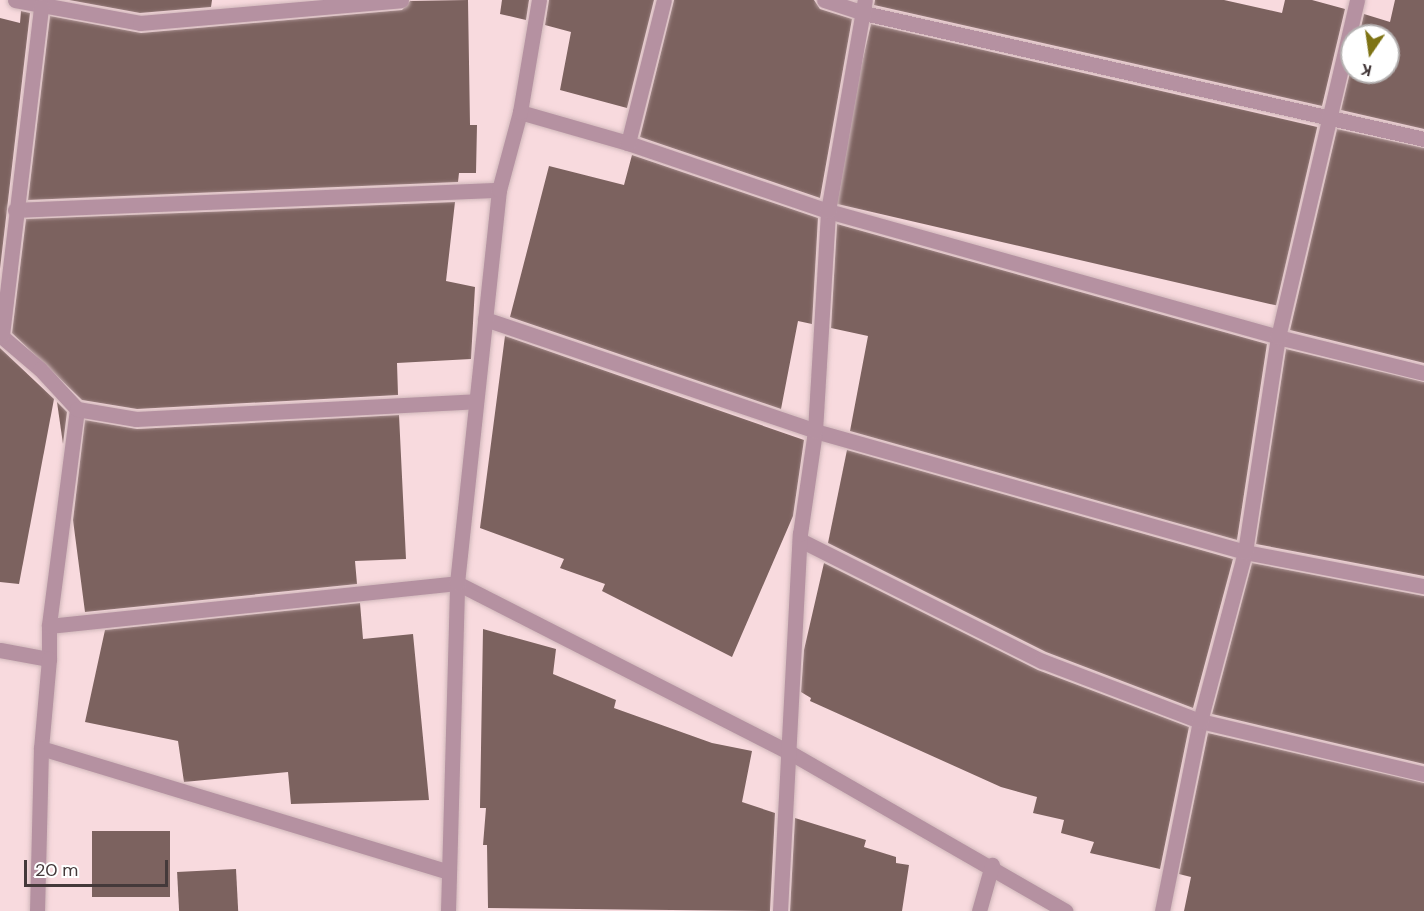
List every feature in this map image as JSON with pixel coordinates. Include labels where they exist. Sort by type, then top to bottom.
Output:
[{"type":"street","points":[[15,0],[140,23],[401,0]]},
{"type":"street","points":[[448,911],[447,872],[457,583],[499,190],[520,112],[539,0]]},
{"type":"street","points":[[628,143],[664,0]]},
{"type":"street","points":[[824,0],[865,6],[1424,139]]},
{"type":"street","points":[[1162,911],[1200,722],[1245,552],[1278,337],[1357,0]]},
{"type":"street","points":[[41,6],[1,335],[40,369],[77,409],[136,420],[476,401]]},
{"type":"street","points":[[780,911],[800,540],[815,431],[828,211],[865,6]]},
{"type":"street","points":[[520,112],[628,143],[828,211],[1278,337],[1424,373]]},
{"type":"street","points":[[15,210],[499,190]]},
{"type":"street","points":[[485,319],[815,431],[1245,552],[1424,586]]},
{"type":"street","points":[[37,911],[41,748],[49,659],[49,626],[77,409]]},
{"type":"street","points":[[800,540],[1042,661],[1200,722],[1424,774]]},
{"type":"street","points":[[49,626],[457,583],[789,752],[992,865],[1066,911]]},
{"type":"street","points":[[0,650],[49,659]]},
{"type":"street","points":[[41,748],[447,872]]},
{"type":"street","points":[[979,911],[992,865]]},
{"type":"building","points":[[69,0],[212,0],[211,7],[140,13]]},
{"type":"building","points":[[468,0],[470,125],[477,125],[476,173],[459,173],[458,182],[28,200],[50,16],[141,33],[402,10],[410,1]]},
{"type":"building","points":[[502,0],[529,0],[526,20],[500,14]]},
{"type":"building","points":[[549,0],[654,0],[627,108],[560,90],[571,32],[545,25]]},
{"type":"building","points":[[674,0],[814,0],[820,9],[852,19],[820,198],[640,137]]},
{"type":"building","points":[[875,0],[1224,0],[1282,13],[1285,0],[1312,0],[1345,9],[1322,106],[874,5]]},
{"type":"building","points":[[1395,0],[1424,0],[1424,129],[1341,110],[1347,84],[1400,84],[1400,24],[1362,24],[1364,14],[1390,22]]},
{"type":"building","points":[[21,11],[30,13],[0,269],[0,18],[20,23]]},
{"type":"building","points":[[871,24],[1317,127],[1276,305],[830,202]]},
{"type":"building","points":[[1337,129],[1424,148],[1424,363],[1290,330]]},
{"type":"building","points":[[632,155],[818,218],[812,324],[798,321],[781,409],[510,317],[549,166],[624,185]]},
{"type":"building","points":[[455,202],[446,281],[475,287],[471,359],[397,363],[398,395],[137,409],[82,400],[12,333],[26,219]]},
{"type":"building","points":[[837,224],[1267,344],[1237,540],[850,431],[868,336],[831,328]]},
{"type":"building","points":[[505,336],[804,440],[793,516],[732,657],[602,591],[605,584],[560,568],[564,559],[480,528]]},
{"type":"building","points":[[0,348],[54,399],[19,584],[0,582]]},
{"type":"building","points":[[1286,349],[1424,382],[1424,576],[1256,544]]},
{"type":"building","points":[[57,402],[67,412],[63,444]]},
{"type":"building","points":[[399,415],[406,559],[355,561],[357,584],[85,612],[73,520],[85,420],[137,429]]},
{"type":"building","points":[[847,450],[1233,559],[1193,708],[1046,652],[828,543]]},
{"type":"building","points":[[824,563],[1038,670],[1189,727],[1160,869],[1090,853],[1094,842],[1061,833],[1064,820],[1033,813],[1037,797],[1001,787],[810,701],[811,698],[801,692],[804,650]]},
{"type":"building","points":[[1252,563],[1424,596],[1424,764],[1212,714]]},
{"type":"building","points":[[360,603],[363,639],[413,634],[429,800],[291,804],[288,772],[184,782],[178,741],[85,722],[105,630]]},
{"type":"building","points":[[483,629],[556,649],[553,674],[616,700],[614,708],[712,743],[752,751],[742,802],[775,813],[770,911],[488,908],[487,845],[483,845],[486,808],[480,808]]},
{"type":"building","points":[[1208,733],[1424,783],[1424,911],[1184,911],[1191,877],[1179,874]]},
{"type":"building","points":[[795,818],[866,840],[864,847],[896,857],[896,863],[909,865],[902,911],[790,911]]},
{"type":"building","points":[[92,831],[170,831],[170,897],[92,897]]},
{"type":"building","points":[[236,869],[238,911],[179,911],[177,872]]}]
